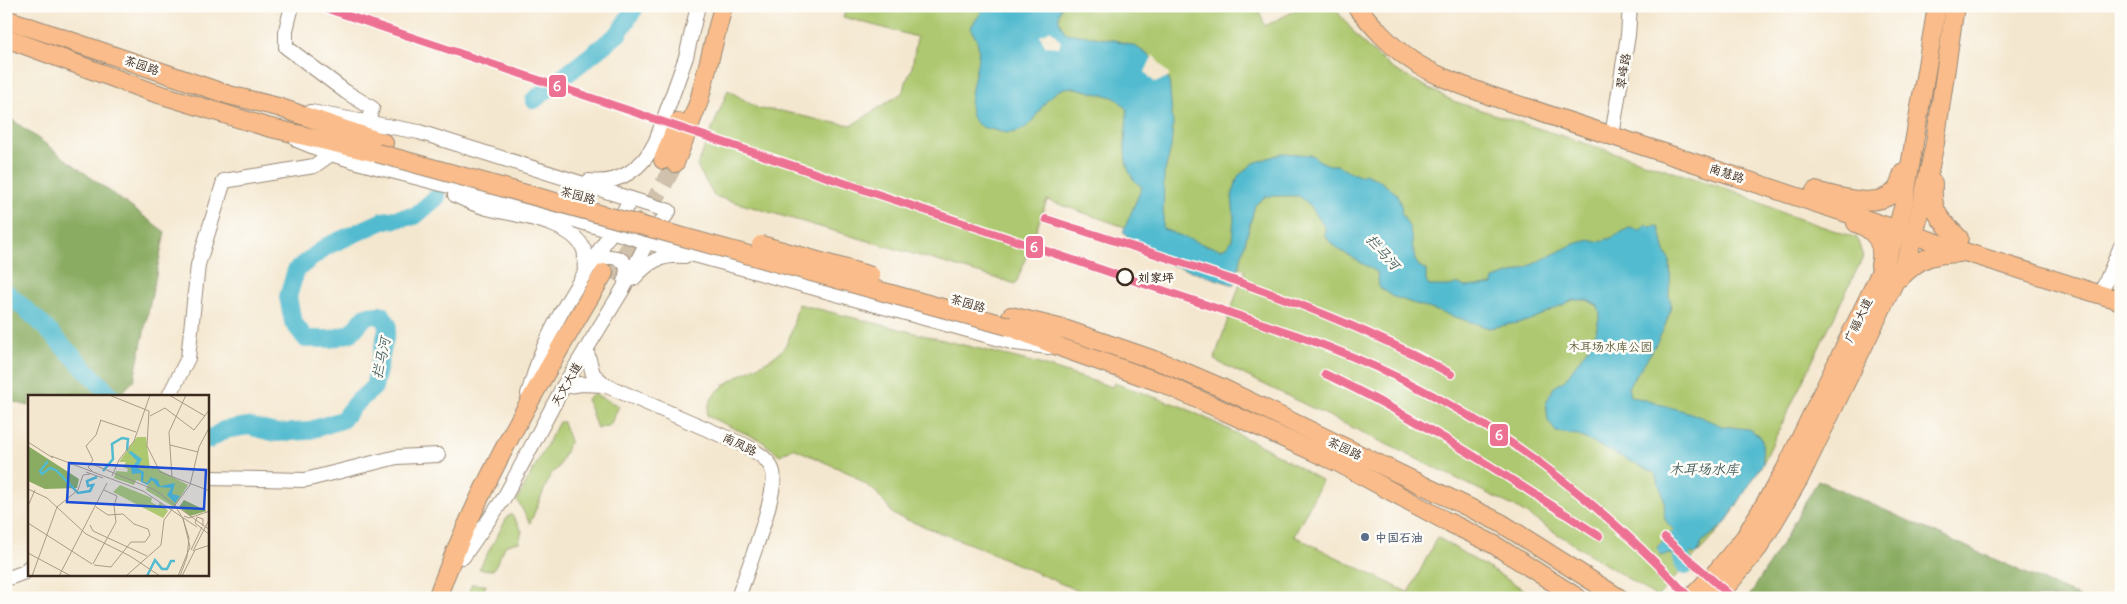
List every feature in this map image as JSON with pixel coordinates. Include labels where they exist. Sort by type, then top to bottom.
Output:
[{"type":"main road","points":[[663,159],[688,97],[711,6]]},
{"type":"main road","points":[[663,159],[699,101],[723,6]]},
{"type":"main road","name":"南慧路","points":[[1356,6],[1378,31],[1410,59],[1449,80],[1815,191],[1968,253],[2121,301]]},
{"type":"main road","name":"南慧路","points":[[1369,6],[1417,51],[1454,71],[1613,131],[1768,187],[1907,227],[1959,238],[2113,286]]},
{"type":"main road","name":"广福大道","points":[[1907,227],[1915,140],[1937,6]]},
{"type":"main road","name":"广福大道","points":[[1715,598],[1732,581],[1785,470],[1885,283],[1907,227],[1935,143],[1955,6]]},
{"type":"main road","name":"茶园路","points":[[6,19],[229,95],[278,107],[380,148]]},
{"type":"main road","name":"茶园路","points":[[6,38],[149,91],[267,127],[380,148],[836,266],[1010,321],[1067,330],[1158,361],[1222,388],[1501,523],[1619,598]]},
{"type":"main road","points":[[1815,191],[1847,199],[1868,201],[1887,197],[1896,191],[1915,140]]},
{"type":"main road","points":[[1935,143],[1932,199],[1936,214],[1959,238]]},
{"type":"main road","points":[[1768,187],[1824,213],[1864,226],[1872,231],[1881,246],[1881,261],[1885,283],[1925,258],[1943,254],[1968,253]]},
{"type":"main road","name":"天文大道","points":[[437,598],[466,526],[522,414],[613,280]]},
{"type":"main road","name":"天文大道","points":[[448,598],[463,557],[530,420],[613,280]]},
{"type":"main road","name":"茶园路","points":[[1010,321],[1065,349],[1162,383],[1341,464],[1444,520],[1493,544],[1575,596]]},
{"type":"main road","name":"广福大道","points":[[1691,598],[1717,571],[1752,542]]},
{"type":"street","points":[[292,6],[286,30],[286,47],[332,82],[372,108],[368,122]]},
{"type":"street","points":[[566,178],[598,182],[610,181],[622,178],[635,170],[663,159],[656,141],[686,57],[698,6]]},
{"type":"street","name":"翠峰路","points":[[1613,131],[1628,35],[1630,6]]},
{"type":"street","name":"茶园路","points":[[278,107],[419,132],[670,211]]},
{"type":"street","name":"茶园路","points":[[267,127],[331,154],[409,176],[552,213],[647,242],[1015,343],[1065,349]]},
{"type":"street","points":[[170,395],[188,358],[198,266],[224,181],[314,166],[331,154]]},
{"type":"street","points":[[409,176],[484,208],[552,224],[564,230],[572,235],[584,250],[585,273]]},
{"type":"street","points":[[552,213],[574,211],[579,205],[581,198],[578,189],[566,178]]},
{"type":"street","name":"天文大道","points":[[522,414],[543,348],[585,273],[613,231],[631,199]]},
{"type":"street","name":"天文大道","points":[[463,557],[504,498],[586,348],[613,280],[647,242],[670,211]]},
{"type":"street","points":[[2113,286],[2121,246]]},
{"type":"street","points":[[585,273],[597,260],[606,256],[616,258],[624,264],[627,270],[613,280]]},
{"type":"street","points":[[613,280],[661,257],[709,258]]},
{"type":"street","points":[[586,348],[593,374],[605,385]]},
{"type":"street","points":[[563,387],[580,384],[605,385]]},
{"type":"street","name":"南凤路","points":[[605,385],[746,446],[765,457],[773,472],[772,494],[738,598]]},
{"type":"street","points":[[209,478],[305,480],[396,457],[438,455]]},
{"type":"street","points":[[6,578],[25,572],[28,568]]},
{"type":"green space","name":"木耳场水库公园","points":[[848,6],[1257,6],[1265,26],[1304,6],[1333,6],[1361,41],[1391,68],[1453,101],[1737,192],[1785,214],[1857,238],[1863,257],[1763,463],[1724,525],[1657,597],[1515,507],[1214,360],[1245,269],[1047,200],[1016,284],[714,196],[697,166],[728,90],[759,109],[781,111],[823,121],[852,125],[902,93],[912,67],[917,37],[843,17]]},
{"type":"green space","points":[[6,115],[165,232],[134,380],[120,395],[28,395],[28,406],[6,400]]},
{"type":"green space","points":[[798,304],[1036,363],[1112,387],[1114,383],[1183,407],[1264,447],[1322,481],[1294,536],[1409,593],[1437,537],[1538,598],[1094,598],[978,547],[894,515],[876,492],[851,474],[793,448],[780,455],[760,440],[707,416],[709,404],[724,385],[781,351],[788,341]]},
{"type":"green space","points":[[594,394],[619,406],[610,425],[597,429],[587,399]]},
{"type":"green space","points":[[559,422],[563,422],[570,441],[558,468],[551,474],[530,523],[517,500]]},
{"type":"green space","points":[[1818,480],[2081,598],[1748,598]]},
{"type":"green space","points":[[512,515],[522,531],[519,542],[506,545],[493,570],[479,569],[508,516]]},
{"type":"green space","points":[[472,584],[486,585],[481,598],[466,598]]},
{"type":"water","name":"木耳场水库","points":[[986,6],[1062,6],[1059,20],[1066,33],[1114,40],[1135,46],[1151,57],[1169,79],[1173,125],[1171,148],[1164,175],[1163,229],[1205,245],[1221,249],[1227,247],[1232,240],[1234,218],[1232,196],[1238,176],[1254,163],[1283,153],[1312,155],[1329,165],[1337,165],[1359,176],[1365,174],[1377,179],[1396,193],[1402,208],[1401,212],[1410,229],[1415,260],[1419,266],[1426,270],[1426,281],[1429,286],[1459,284],[1465,287],[1493,285],[1493,279],[1519,271],[1574,244],[1590,240],[1596,242],[1611,238],[1629,228],[1641,230],[1646,224],[1651,227],[1658,226],[1670,263],[1669,294],[1671,306],[1659,338],[1628,387],[1630,396],[1691,413],[1722,426],[1748,429],[1759,435],[1762,441],[1763,463],[1724,525],[1702,542],[1697,554],[1680,552],[1661,556],[1657,547],[1674,530],[1664,517],[1663,498],[1655,473],[1577,435],[1556,432],[1548,421],[1546,403],[1554,387],[1565,380],[1594,339],[1600,314],[1598,306],[1587,300],[1573,300],[1528,321],[1489,328],[1394,297],[1379,287],[1377,272],[1336,248],[1325,236],[1325,228],[1310,205],[1299,196],[1266,196],[1255,205],[1234,285],[1151,258],[1123,232],[1142,187],[1134,180],[1126,162],[1127,110],[1117,99],[1080,89],[1065,88],[1047,100],[1028,126],[1019,131],[1008,133],[986,128],[979,125],[973,119],[971,100],[978,54],[975,36],[970,28]]},
{"type":"pier","points":[[1051,30],[1061,42],[1059,47],[1045,46],[1040,35]]},
{"type":"pier","points":[[1153,55],[1170,76],[1155,83],[1145,72]]},
{"type":"waterway","name":"拦马河","points":[[534,100],[618,34],[636,6]]},
{"type":"waterway","name":"拦马河","points":[[209,439],[224,430],[248,426],[276,433],[307,431],[342,420],[354,405],[374,387],[388,325],[382,315],[366,316],[351,333],[331,339],[306,339],[293,322],[288,297],[296,270],[327,246],[383,221],[415,216],[437,197]]},
{"type":"waterway","name":"拦马河","points":[[6,292],[39,321],[110,395]]},
{"type":"waterway","name":"拦马河","points":[[1684,529],[1680,553],[1685,566]]},
{"type":"tunnel","points":[[612,279],[675,163]]},
{"type":"transit line","name":"6","points":[[319,6],[1296,335],[1353,357],[1408,382],[1460,410],[1510,442],[1557,476],[1603,514],[1647,554],[1690,598]]},
{"type":"transit line","name":"6","points":[[1046,219],[1201,269],[1303,306],[1353,326],[1451,374]]},
{"type":"transit line","name":"6","points":[[1325,374],[1431,430],[1499,471],[1599,536]]},
{"type":"transit line","name":"6","points":[[1665,538],[1733,598]]},
{"type":"place","name":"刘家坪","points":[[1125,277]]},
{"type":"place","name":"中国石油","points":[[1365,537]]}]
